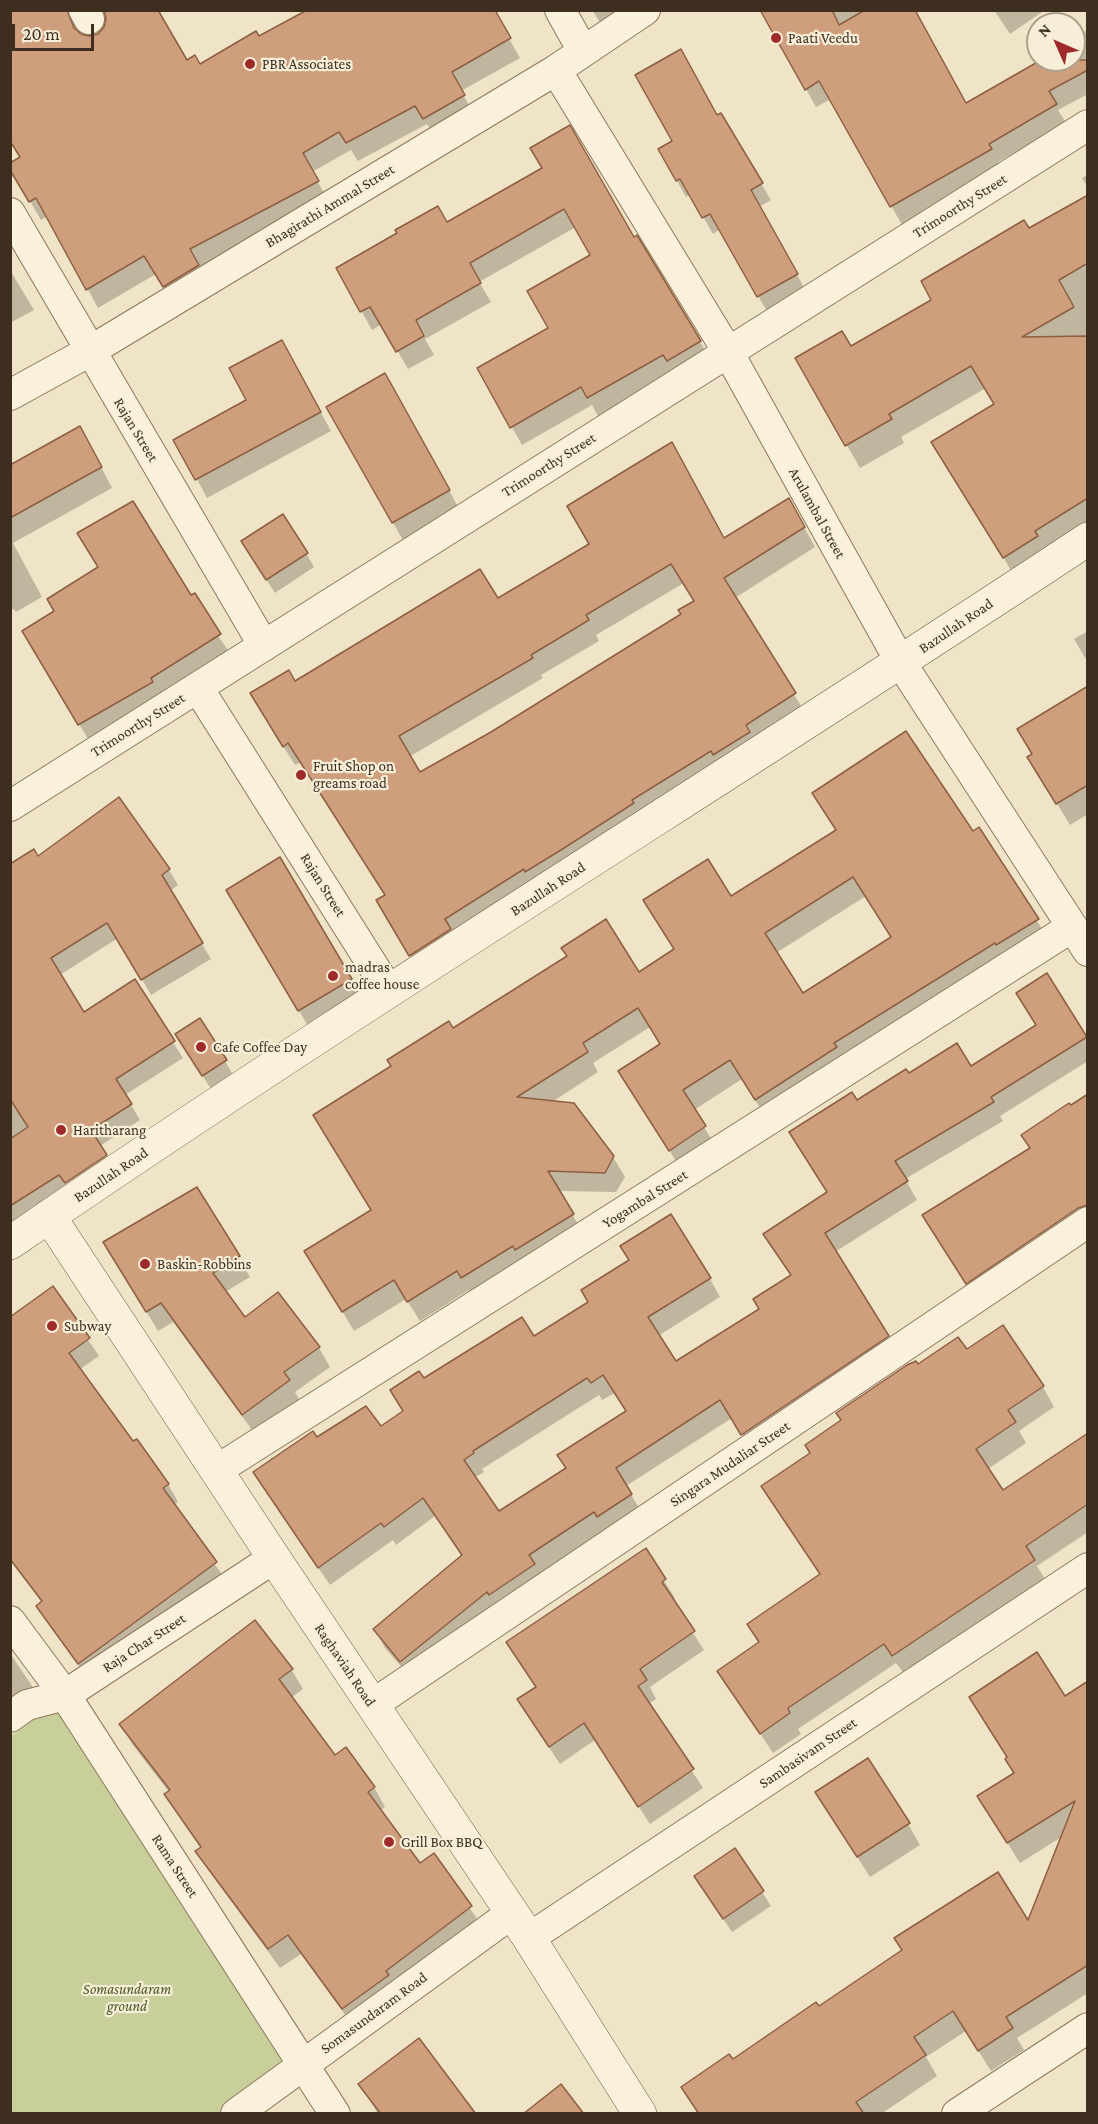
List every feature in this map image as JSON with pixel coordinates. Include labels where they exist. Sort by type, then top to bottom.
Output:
[{"type":"main road","name":"Bazullah Road","points":[[10,1243],[390,991],[901,663],[1088,539]]},
{"type":"main road","name":"Raghaviah Road","points":[[49,1216],[274,1558],[521,1926],[640,2114]]},
{"type":"street","points":[[560,10],[583,51]]},
{"type":"street","name":"Bhagirathi Ammal Street","points":[[10,395],[90,351],[556,70],[645,10]]},
{"type":"street","name":"Arulambal Street","points":[[556,70],[728,352],[901,663],[1080,939]]},
{"type":"street","name":"Trimoorthy Street","points":[[10,806],[1088,125]]},
{"type":"street","name":"Rajan Street","points":[[10,213],[264,646]]},
{"type":"street","name":"Rajan Street","points":[[198,687],[390,991]]},
{"type":"street","name":"Yogambal Street","points":[[218,1470],[1080,939]]},
{"type":"street","name":"Singara Mudaliar Street","points":[[372,1705],[1088,1222]]},
{"type":"street","name":"Raja Char Street","points":[[10,1717],[27,1705],[64,1695],[274,1558]]},
{"type":"street","name":"Sambasivam Street","points":[[521,1926],[1088,1568]]},
{"type":"street","name":"Rama Street","points":[[10,1621],[64,1695],[335,2114]]},
{"type":"street","name":"Somasundaram Road","points":[[236,2114],[302,2064],[521,1926]]},
{"type":"street","points":[[957,2114],[1088,2028]]},
{"type":"green space","name":"Somasundaram ground","points":[[61,1698],[307,2055],[229,2113],[11,2114],[11,1736]]},
{"type":"building","points":[[10,10],[67,10],[74,28],[81,34],[89,36],[98,34],[104,27],[106,19],[104,10],[158,10],[187,60],[195,55],[200,64],[256,31],[259,36],[307,10],[495,10],[511,38],[452,72],[465,95],[423,119],[415,106],[346,143],[339,132],[303,153],[319,181],[190,249],[199,265],[163,287],[144,256],[86,290],[36,198],[29,202],[10,170],[10,163],[20,157],[10,141]]},
{"type":"building","points":[[760,10],[832,10],[839,25],[865,10],[915,10],[966,103],[1026,69],[1026,72],[1084,72],[1049,91],[1057,104],[989,144],[992,149],[890,207],[819,81],[805,90]]},
{"type":"building","points":[[681,49],[717,115],[721,113],[763,183],[751,190],[798,274],[757,297],[710,214],[702,218],[680,179],[676,181],[658,149],[672,141],[635,75]]},
{"type":"building","points":[[570,125],[634,237],[637,235],[701,341],[667,361],[663,355],[587,398],[581,387],[510,428],[477,368],[548,328],[527,291],[590,255],[564,209],[470,263],[481,283],[416,320],[424,336],[396,352],[370,307],[360,312],[336,268],[397,233],[395,230],[438,206],[447,222],[542,168],[530,148]]},
{"type":"building","points":[[1088,195],[1088,263],[1059,280],[1074,307],[1022,337],[1088,336],[1088,498],[1035,531],[1038,536],[1003,558],[931,442],[994,404],[971,366],[889,414],[892,419],[845,446],[795,358],[842,331],[851,346],[931,300],[921,281],[1024,220],[1029,228]]},
{"type":"building","points":[[282,340],[321,412],[195,480],[173,440],[246,400],[229,368]]},
{"type":"building","points":[[385,373],[450,490],[392,523],[326,407]]},
{"type":"building","points":[[80,426],[102,467],[10,518],[10,465]]},
{"type":"building","points":[[672,442],[724,538],[789,498],[805,527],[724,578],[796,693],[746,725],[750,732],[713,755],[711,751],[632,800],[634,803],[561,850],[525,872],[524,869],[445,919],[451,929],[409,956],[376,900],[385,895],[288,743],[283,747],[250,693],[289,670],[295,681],[480,569],[498,598],[589,544],[567,506]],"holes":[[[671,564],[694,601],[678,610],[681,614],[491,732],[420,772],[399,736],[533,658],[531,655],[589,620],[586,615]]]},
{"type":"building","points":[[133,501],[191,595],[195,593],[221,634],[151,678],[153,682],[78,725],[22,631],[54,611],[47,599],[98,567],[77,533]]},
{"type":"building","points":[[283,514],[308,553],[266,580],[241,541]]},
{"type":"building","points":[[1088,686],[1088,785],[1056,804],[1027,757],[1032,754],[1017,729]]},
{"type":"building","points":[[906,731],[973,831],[979,827],[1039,919],[996,945],[995,943],[834,1043],[837,1047],[755,1100],[730,1060],[683,1090],[706,1126],[669,1151],[618,1071],[660,1044],[638,1008],[583,1043],[588,1052],[517,1097],[574,1103],[614,1156],[605,1173],[548,1171],[574,1214],[515,1250],[513,1246],[461,1278],[457,1271],[407,1302],[394,1280],[342,1312],[304,1251],[371,1210],[313,1115],[391,1066],[387,1060],[449,1021],[453,1028],[567,956],[561,948],[606,919],[639,972],[674,949],[643,900],[708,859],[731,896],[836,830],[812,793]],"holes":[[[853,877],[891,937],[803,993],[765,933]]]},
{"type":"building","points":[[119,797],[170,869],[162,875],[203,943],[141,980],[107,923],[51,958],[84,1012],[135,979],[175,1041],[116,1079],[132,1104],[91,1130],[107,1155],[65,1183],[59,1175],[10,1206],[10,1139],[28,1127],[10,1099],[10,864],[34,849],[38,856]]},
{"type":"building","points":[[280,857],[352,979],[298,1011],[226,890]]},
{"type":"building","points":[[1047,973],[1087,1037],[991,1097],[994,1102],[895,1161],[908,1181],[825,1233],[889,1336],[741,1435],[720,1400],[616,1468],[632,1494],[597,1517],[594,1512],[529,1555],[535,1564],[489,1595],[487,1592],[400,1662],[373,1629],[462,1555],[423,1498],[384,1527],[381,1523],[318,1568],[253,1472],[313,1431],[317,1437],[366,1406],[381,1426],[403,1411],[390,1390],[419,1371],[424,1378],[522,1317],[534,1336],[588,1302],[581,1290],[629,1260],[620,1246],[671,1214],[711,1278],[648,1317],[676,1361],[759,1309],[753,1299],[791,1275],[763,1234],[827,1192],[789,1132],[852,1092],[857,1100],[906,1069],[909,1073],[957,1043],[971,1066],[1036,1025],[1016,993]],"holes":[[[603,1375],[626,1411],[557,1455],[566,1468],[499,1511],[464,1460],[474,1453],[473,1451],[587,1378],[591,1383]]]},
{"type":"building","name":"Cafe Coffee Day","points":[[200,1018],[227,1060],[202,1076],[175,1034]]},
{"type":"building","points":[[1088,1094],[1088,1205],[1078,1208],[966,1284],[922,1215],[1030,1148],[1021,1135],[1069,1103],[1071,1105]]},
{"type":"building","points":[[197,1187],[240,1256],[213,1273],[245,1317],[278,1292],[320,1347],[284,1372],[290,1380],[242,1415],[161,1303],[146,1312],[103,1242]]},
{"type":"building","points":[[53,1286],[90,1338],[69,1353],[133,1441],[137,1439],[169,1484],[163,1488],[217,1562],[78,1664],[36,1606],[42,1601],[10,1559],[10,1317]]},
{"type":"building","points":[[1003,1325],[1044,1386],[1008,1410],[1016,1422],[976,1449],[1003,1490],[1088,1433],[1088,1504],[1026,1546],[1035,1560],[892,1656],[884,1644],[788,1708],[790,1713],[760,1734],[717,1671],[759,1642],[747,1624],[820,1574],[761,1486],[810,1453],[805,1445],[841,1420],[836,1413],[907,1365],[916,1361],[918,1364],[958,1337],[967,1349]]},
{"type":"building","points":[[646,1548],[666,1579],[662,1582],[695,1631],[640,1669],[647,1680],[638,1686],[694,1769],[638,1807],[584,1723],[549,1747],[517,1699],[536,1687],[506,1642]]},
{"type":"building","points":[[255,1620],[293,1669],[279,1679],[335,1755],[346,1747],[375,1787],[368,1792],[420,1863],[434,1853],[472,1906],[386,1971],[389,1975],[342,2009],[288,1935],[268,1949],[195,1851],[201,1847],[164,1794],[170,1790],[119,1724]]},
{"type":"building","points":[[1037,1652],[1065,1696],[1088,1681],[1088,1965],[1006,2017],[1013,2028],[978,2051],[953,2011],[914,2037],[926,2055],[856,2102],[864,2114],[699,2114],[681,2087],[729,2054],[733,2059],[816,2002],[819,2006],[902,1950],[894,1938],[998,1872],[1028,1920],[1075,1801],[1007,1843],[977,1796],[1014,1773],[1005,1759],[1007,1757],[969,1697]]},
{"type":"building","points":[[868,1758],[910,1823],[857,1857],[815,1792]]},
{"type":"building","points":[[735,1848],[764,1891],[723,1919],[694,1876]]},
{"type":"building","points":[[419,2038],[476,2114],[381,2114],[358,2084]]},
{"type":"building","points":[[561,2084],[584,2114],[523,2114]]},
{"type":"place","name":"Paati Veedu","points":[[776,38]]},
{"type":"place","name":"PBR Associates","points":[[250,64]]},
{"type":"place","name":"Fruit Shop on greams road","points":[[301,775]]},
{"type":"place","name":"madras coffee house","points":[[333,976]]},
{"type":"place","name":"Cafe Coffee Day","points":[[201,1047]]},
{"type":"place","name":"Haritharang","points":[[61,1130]]},
{"type":"place","name":"Baskin-Robbins","points":[[145,1264]]},
{"type":"place","name":"Subway","points":[[52,1326]]},
{"type":"place","name":"Grill Box BBQ","points":[[389,1842]]}]
